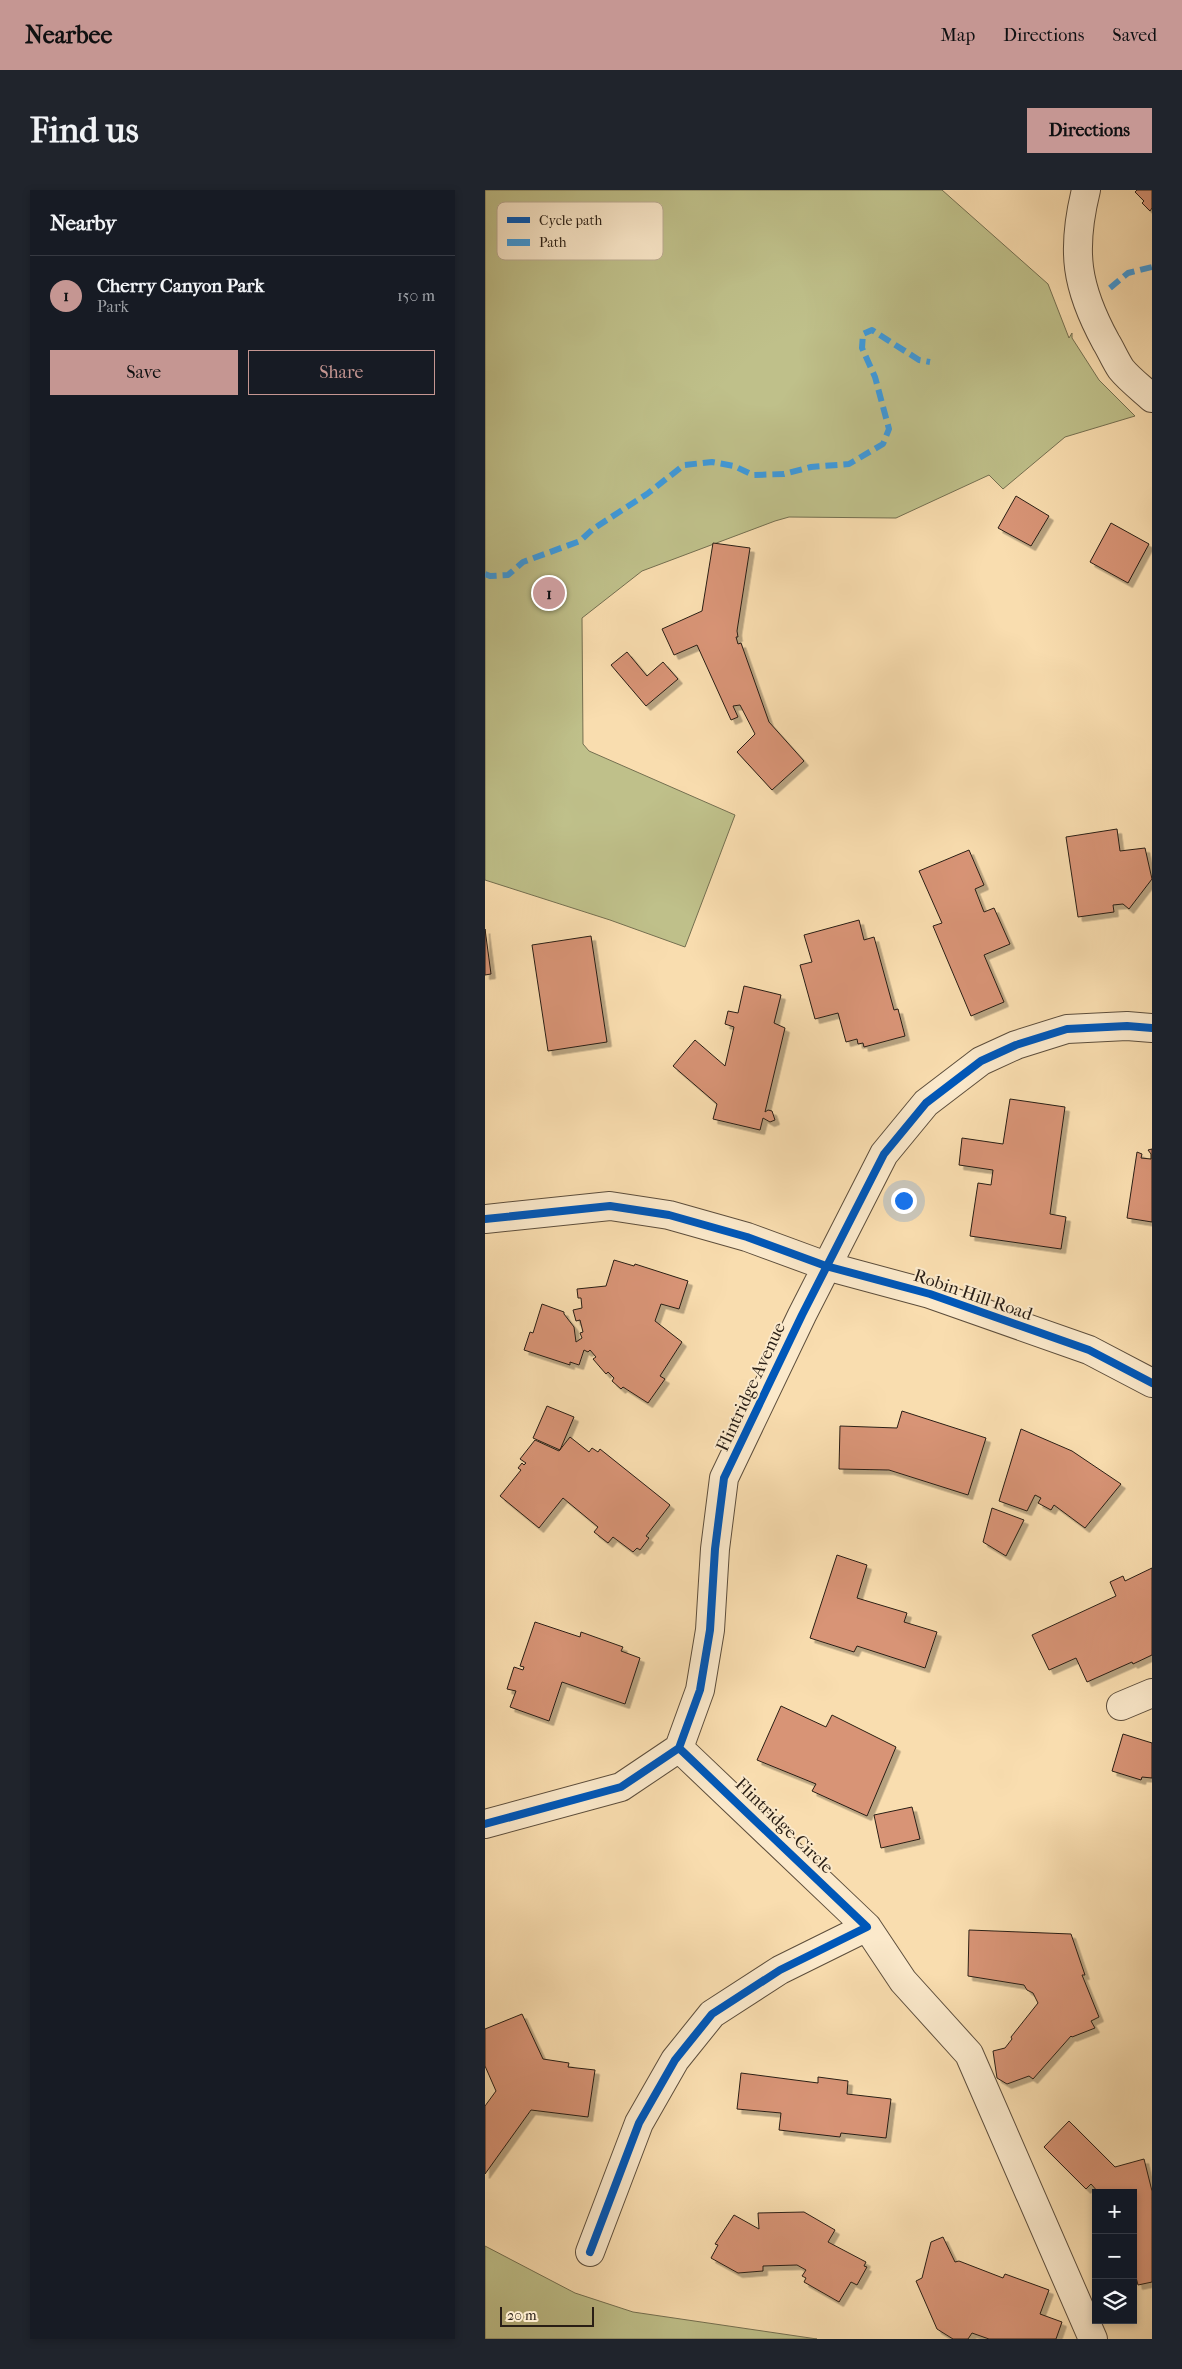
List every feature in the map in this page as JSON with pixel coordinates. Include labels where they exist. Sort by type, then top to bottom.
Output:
[{"type":"street","points":[[1086,190],[1081,213],[1078,256],[1081,287],[1091,314],[1122,370],[1152,398]]},
{"type":"street","name":"Flintridge Avenue","points":[[679,1748],[700,1690],[710,1630],[715,1549],[724,1478],[826,1266],[884,1154],[926,1103],[981,1061],[1016,1045],[1067,1029],[1127,1026],[1152,1028]]},
{"type":"street","name":"Robin Hill Road","points":[[485,1219],[610,1206],[669,1215],[747,1237],[826,1266],[931,1294],[1089,1350],[1152,1383]]},
{"type":"street","points":[[1121,1706],[1152,1693]]},
{"type":"street","points":[[485,1824],[621,1787],[679,1748]]},
{"type":"street","name":"Flintridge Circle","points":[[679,1748],[867,1926],[903,1981],[969,2054],[1093,2339]]},
{"type":"street","points":[[590,2252],[639,2123],[675,2060],[713,2014],[780,1970],[867,1926]]},
{"type":"green space","points":[[485,190],[942,190],[1048,284],[1069,338],[1072,333],[1072,338],[1099,380],[1135,416],[1065,437],[1003,489],[989,475],[896,518],[789,517],[775,521],[642,571],[582,618],[583,744],[589,751],[735,815],[685,947],[610,920],[485,880]]},
{"type":"green space","points":[[485,2246],[575,2293],[633,2312],[817,2339],[485,2339]]},
{"type":"building","points":[[1137,190],[1152,190],[1152,208],[1150,211],[1135,192]]},
{"type":"building","points":[[1016,496],[1049,516],[1031,546],[998,528]]},
{"type":"building","points":[[1111,523],[1149,544],[1128,583],[1090,562]]},
{"type":"building","points":[[713,543],[750,548],[737,631],[738,637],[736,637],[738,644],[741,643],[769,722],[804,761],[772,790],[737,752],[755,734],[740,705],[733,706],[738,717],[731,720],[697,645],[674,655],[662,629],[702,611]]},
{"type":"building","points":[[627,652],[647,676],[663,662],[678,679],[646,706],[611,665]]},
{"type":"building","points":[[1117,829],[1120,851],[1145,848],[1152,879],[1129,909],[1123,904],[1113,905],[1114,912],[1078,917],[1066,837]]},
{"type":"building","points":[[969,850],[984,885],[975,889],[984,912],[994,908],[1010,944],[984,955],[1004,1002],[971,1016],[933,926],[942,923],[919,871]]},
{"type":"building","points":[[859,920],[864,940],[874,937],[894,1010],[898,1009],[905,1036],[864,1047],[863,1043],[858,1044],[857,1039],[846,1042],[838,1013],[815,1019],[800,965],[812,962],[804,935]]},
{"type":"building","points":[[485,929],[491,974],[485,975]]},
{"type":"building","points":[[591,936],[607,1042],[548,1051],[532,945]]},
{"type":"building","points":[[744,986],[781,995],[774,1023],[785,1028],[765,1112],[768,1110],[772,1111],[775,1120],[770,1122],[763,1118],[760,1130],[713,1119],[717,1104],[673,1066],[695,1040],[725,1066],[734,1027],[725,1024],[728,1011],[738,1013]]},
{"type":"building","points":[[1010,1099],[1065,1107],[1050,1214],[1066,1217],[1061,1249],[970,1236],[978,1183],[991,1185],[993,1170],[959,1165],[962,1138],[1003,1144]]},
{"type":"building","points":[[1152,1149],[1152,1222],[1127,1218],[1137,1152],[1142,1154],[1141,1158],[1151,1159],[1151,1154],[1148,1150]]},
{"type":"building","points":[[614,1260],[634,1266],[635,1264],[688,1281],[679,1309],[661,1304],[655,1321],[682,1342],[660,1376],[665,1379],[648,1403],[623,1387],[621,1389],[612,1381],[614,1378],[608,1372],[606,1374],[593,1359],[596,1357],[590,1350],[588,1352],[584,1350],[579,1365],[570,1362],[570,1365],[524,1350],[530,1332],[533,1333],[542,1304],[564,1312],[574,1327],[576,1342],[582,1338],[580,1333],[583,1332],[580,1320],[576,1321],[573,1310],[582,1308],[581,1298],[578,1298],[577,1289],[606,1286]]},
{"type":"building","points":[[547,1406],[574,1417],[560,1450],[533,1438]]},
{"type":"building","points":[[902,1411],[986,1438],[968,1495],[889,1470],[839,1469],[840,1426],[897,1428]]},
{"type":"building","points":[[1021,1429],[1072,1451],[1121,1484],[1085,1528],[1054,1505],[1051,1510],[1038,1503],[1041,1498],[1035,1495],[1027,1511],[999,1501]]},
{"type":"building","points":[[570,1437],[589,1452],[592,1448],[598,1452],[600,1449],[670,1505],[646,1536],[649,1538],[640,1550],[637,1548],[633,1552],[613,1537],[608,1543],[594,1532],[598,1527],[563,1498],[539,1528],[500,1496],[521,1470],[518,1468],[522,1463],[524,1465],[526,1463],[520,1459],[535,1440],[559,1451]]},
{"type":"building","points":[[992,1508],[1024,1520],[1006,1556],[983,1542]]},
{"type":"building","points":[[837,1555],[867,1565],[857,1598],[907,1613],[904,1622],[937,1632],[925,1668],[857,1646],[854,1652],[810,1638]]},
{"type":"building","points":[[1152,1568],[1152,1655],[1087,1682],[1076,1658],[1049,1670],[1032,1635],[1116,1596],[1110,1582],[1123,1576],[1125,1581]]},
{"type":"building","points":[[535,1622],[580,1637],[581,1632],[623,1647],[621,1651],[640,1658],[625,1704],[562,1682],[549,1721],[510,1707],[516,1691],[507,1689],[514,1667],[523,1670],[524,1667],[520,1666]]},
{"type":"building","points":[[781,1706],[826,1727],[832,1715],[896,1747],[867,1816],[812,1791],[816,1784],[757,1760]]},
{"type":"building","points":[[1123,1734],[1152,1743],[1152,1778],[1142,1777],[1141,1780],[1112,1771]]},
{"type":"building","points":[[912,1807],[920,1839],[881,1848],[874,1815]]},
{"type":"building","points":[[969,1930],[1071,1934],[1085,1975],[1082,1975],[1099,2017],[1091,2021],[1095,2028],[1071,2036],[1033,2079],[1029,2076],[1007,2084],[997,2078],[993,2051],[1005,2048],[1012,2039],[1011,2037],[1038,2003],[1033,1993],[1027,1990],[1024,1985],[968,1976]]},
{"type":"building","points":[[522,2014],[543,2059],[569,2063],[568,2067],[595,2070],[588,2117],[531,2110],[485,2174],[485,2106],[496,2091],[485,2066],[485,2029]]},
{"type":"building","points":[[741,2073],[818,2083],[818,2077],[848,2081],[847,2094],[891,2099],[886,2138],[841,2133],[840,2137],[779,2130],[781,2113],[737,2109]]},
{"type":"building","points":[[1069,2121],[1115,2167],[1144,2159],[1152,2191],[1152,2282],[1138,2285],[1137,2281],[1137,2189],[1095,2189],[1091,2184],[1086,2189],[1044,2147]]},
{"type":"building","points":[[804,2212],[835,2230],[828,2242],[866,2262],[864,2266],[867,2267],[857,2285],[851,2282],[839,2302],[804,2282],[806,2278],[802,2276],[806,2270],[797,2265],[763,2266],[763,2271],[738,2273],[711,2258],[718,2245],[715,2244],[734,2215],[759,2229],[758,2213]]},
{"type":"building","points":[[943,2237],[955,2262],[959,2261],[1003,2278],[1005,2274],[1049,2290],[1040,2314],[1062,2322],[1056,2339],[989,2339],[972,2333],[968,2339],[953,2339],[937,2329],[916,2281],[922,2278],[931,2242]]},
{"type":"marked path","points":[[1110,288],[1128,273],[1152,267]]},
{"type":"marked path","points":[[485,574],[490,576],[508,575],[523,562],[580,541],[593,529],[647,494],[684,465],[712,462],[734,466],[753,475],[784,474],[811,467],[849,464],[883,444],[889,429],[875,377],[862,348],[863,334],[872,330],[919,360],[930,362]]},
{"type":"cycle path","points":[[485,1824],[621,1787],[679,1748],[700,1690],[710,1630],[715,1549],[724,1478],[802,1315],[884,1154],[926,1103],[981,1061],[1016,1045],[1067,1029],[1127,1026],[1152,1028]]},
{"type":"cycle path","points":[[485,1219],[610,1206],[669,1215],[747,1237],[826,1266],[930,1294],[1089,1350],[1152,1383]]},
{"type":"cycle path","points":[[590,2252],[639,2123],[675,2060],[712,2014],[780,1970],[867,1927],[679,1748]]},
{"type":"place","name":"Cherry Canyon Park","points":[[549,593]]}]
